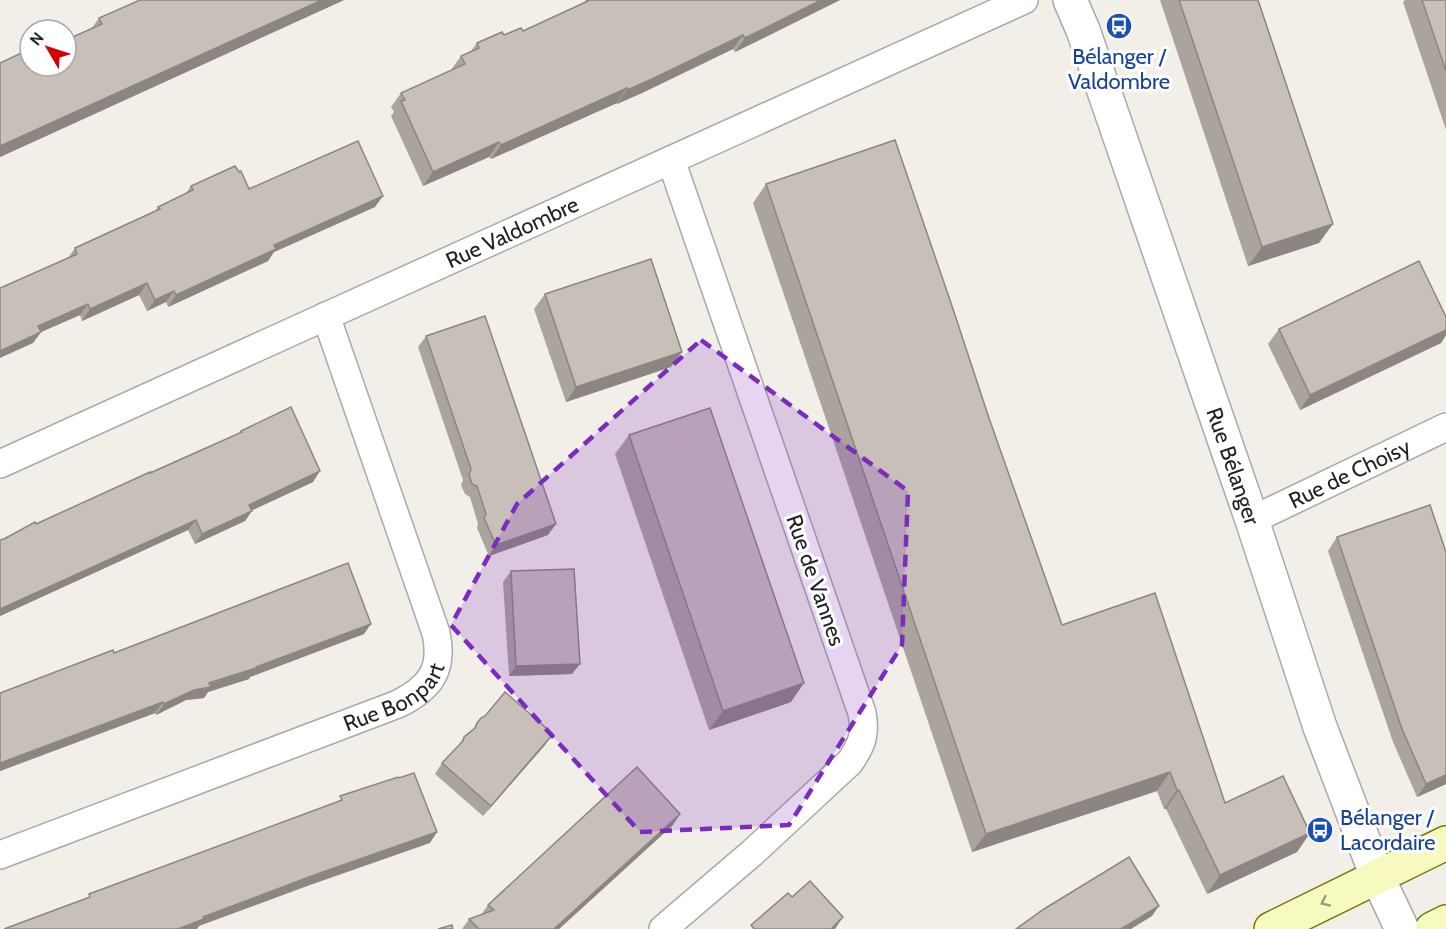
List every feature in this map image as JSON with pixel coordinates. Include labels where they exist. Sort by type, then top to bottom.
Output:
[{"type":"main road","points":[[1270,929],[1446,843]]},
{"type":"main road","points":[[1432,929],[1446,922]]},
{"type":"street","name":"Rue Valdombre","points":[[0,464],[1024,0]]},
{"type":"street","name":"Rue Bélanger","points":[[1070,0],[1083,30],[1252,520],[1320,727],[1377,876],[1402,929]]},
{"type":"street","name":"Rue de Vannes","points":[[663,929],[752,853],[850,762],[863,739],[864,726],[862,713],[671,160]]},
{"type":"street","name":"Rue Bonpart","points":[[0,855],[398,704],[425,687],[433,676],[440,647],[436,633],[326,316]]},
{"type":"street","name":"Rue de Choisy","points":[[1252,520],[1446,427]]},
{"type":"highlighted area","points":[[701,340],[908,491],[902,645],[789,825],[640,832],[451,625],[517,504]]},
{"type":"building","points":[[140,0],[322,0],[0,146],[0,63],[18,55],[18,78],[78,78],[78,35],[102,24],[99,18]]},
{"type":"building","points":[[587,0],[821,0],[745,38],[743,35],[652,79],[501,145],[499,142],[433,172],[401,101],[405,100],[401,93],[465,64],[461,56],[479,48],[477,43],[502,32],[504,35],[521,28],[523,31]]},
{"type":"building","points":[[1179,0],[1258,0],[1333,224],[1262,247]]},
{"type":"building","points":[[1422,0],[1446,0],[1446,71]]},
{"type":"building","points":[[895,140],[1062,625],[1155,593],[1225,803],[1283,776],[1310,833],[1220,875],[1170,772],[986,834],[766,184]]},
{"type":"building","points":[[358,141],[383,196],[274,245],[276,249],[176,295],[174,291],[155,300],[147,283],[90,309],[88,304],[38,326],[41,332],[0,351],[0,288],[77,254],[75,248],[160,209],[158,207],[193,190],[191,186],[235,166],[239,172],[241,171],[249,189]]},
{"type":"building","points":[[651,259],[682,352],[576,387],[545,294]]},
{"type":"building","points":[[1419,261],[1446,317],[1446,330],[1310,395],[1279,329]]},
{"type":"building","points":[[485,316],[556,524],[496,545],[484,518],[486,514],[477,486],[472,484],[469,475],[471,469],[426,336]]},
{"type":"building","points":[[291,407],[320,471],[249,505],[252,511],[202,534],[196,520],[0,609],[0,540],[35,522],[36,524],[242,432]]},
{"type":"building","points":[[710,408],[804,683],[723,711],[629,435]]},
{"type":"building","points":[[1430,505],[1446,552],[1446,775],[1426,784],[1402,729],[1337,537]]},
{"type":"building","points":[[348,563],[371,624],[256,668],[209,683],[211,687],[194,690],[164,704],[163,702],[0,763],[0,693],[113,650],[114,653]]},
{"type":"building","points":[[574,569],[580,664],[516,666],[511,571]]},
{"type":"building","points":[[505,692],[553,734],[491,806],[442,763]]},
{"type":"building","points":[[637,767],[680,814],[554,929],[479,929],[469,919],[494,910],[488,905]]},
{"type":"building","points":[[414,773],[437,832],[317,874],[203,917],[204,919],[178,929],[4,929],[90,897],[89,894],[342,800],[340,796]]},
{"type":"building","points":[[1129,857],[1159,906],[1121,929],[1016,929],[1044,909]]},
{"type":"building","points":[[810,881],[843,917],[831,929],[754,929],[751,925],[788,893],[792,897]]},
{"type":"building","points":[[452,925],[453,929],[438,929]]},
{"type":"place","name":"Bélanger / Valdombre","points":[[1119,26]]},
{"type":"place","name":"Bélanger / Lacordaire","points":[[1320,830]]}]
